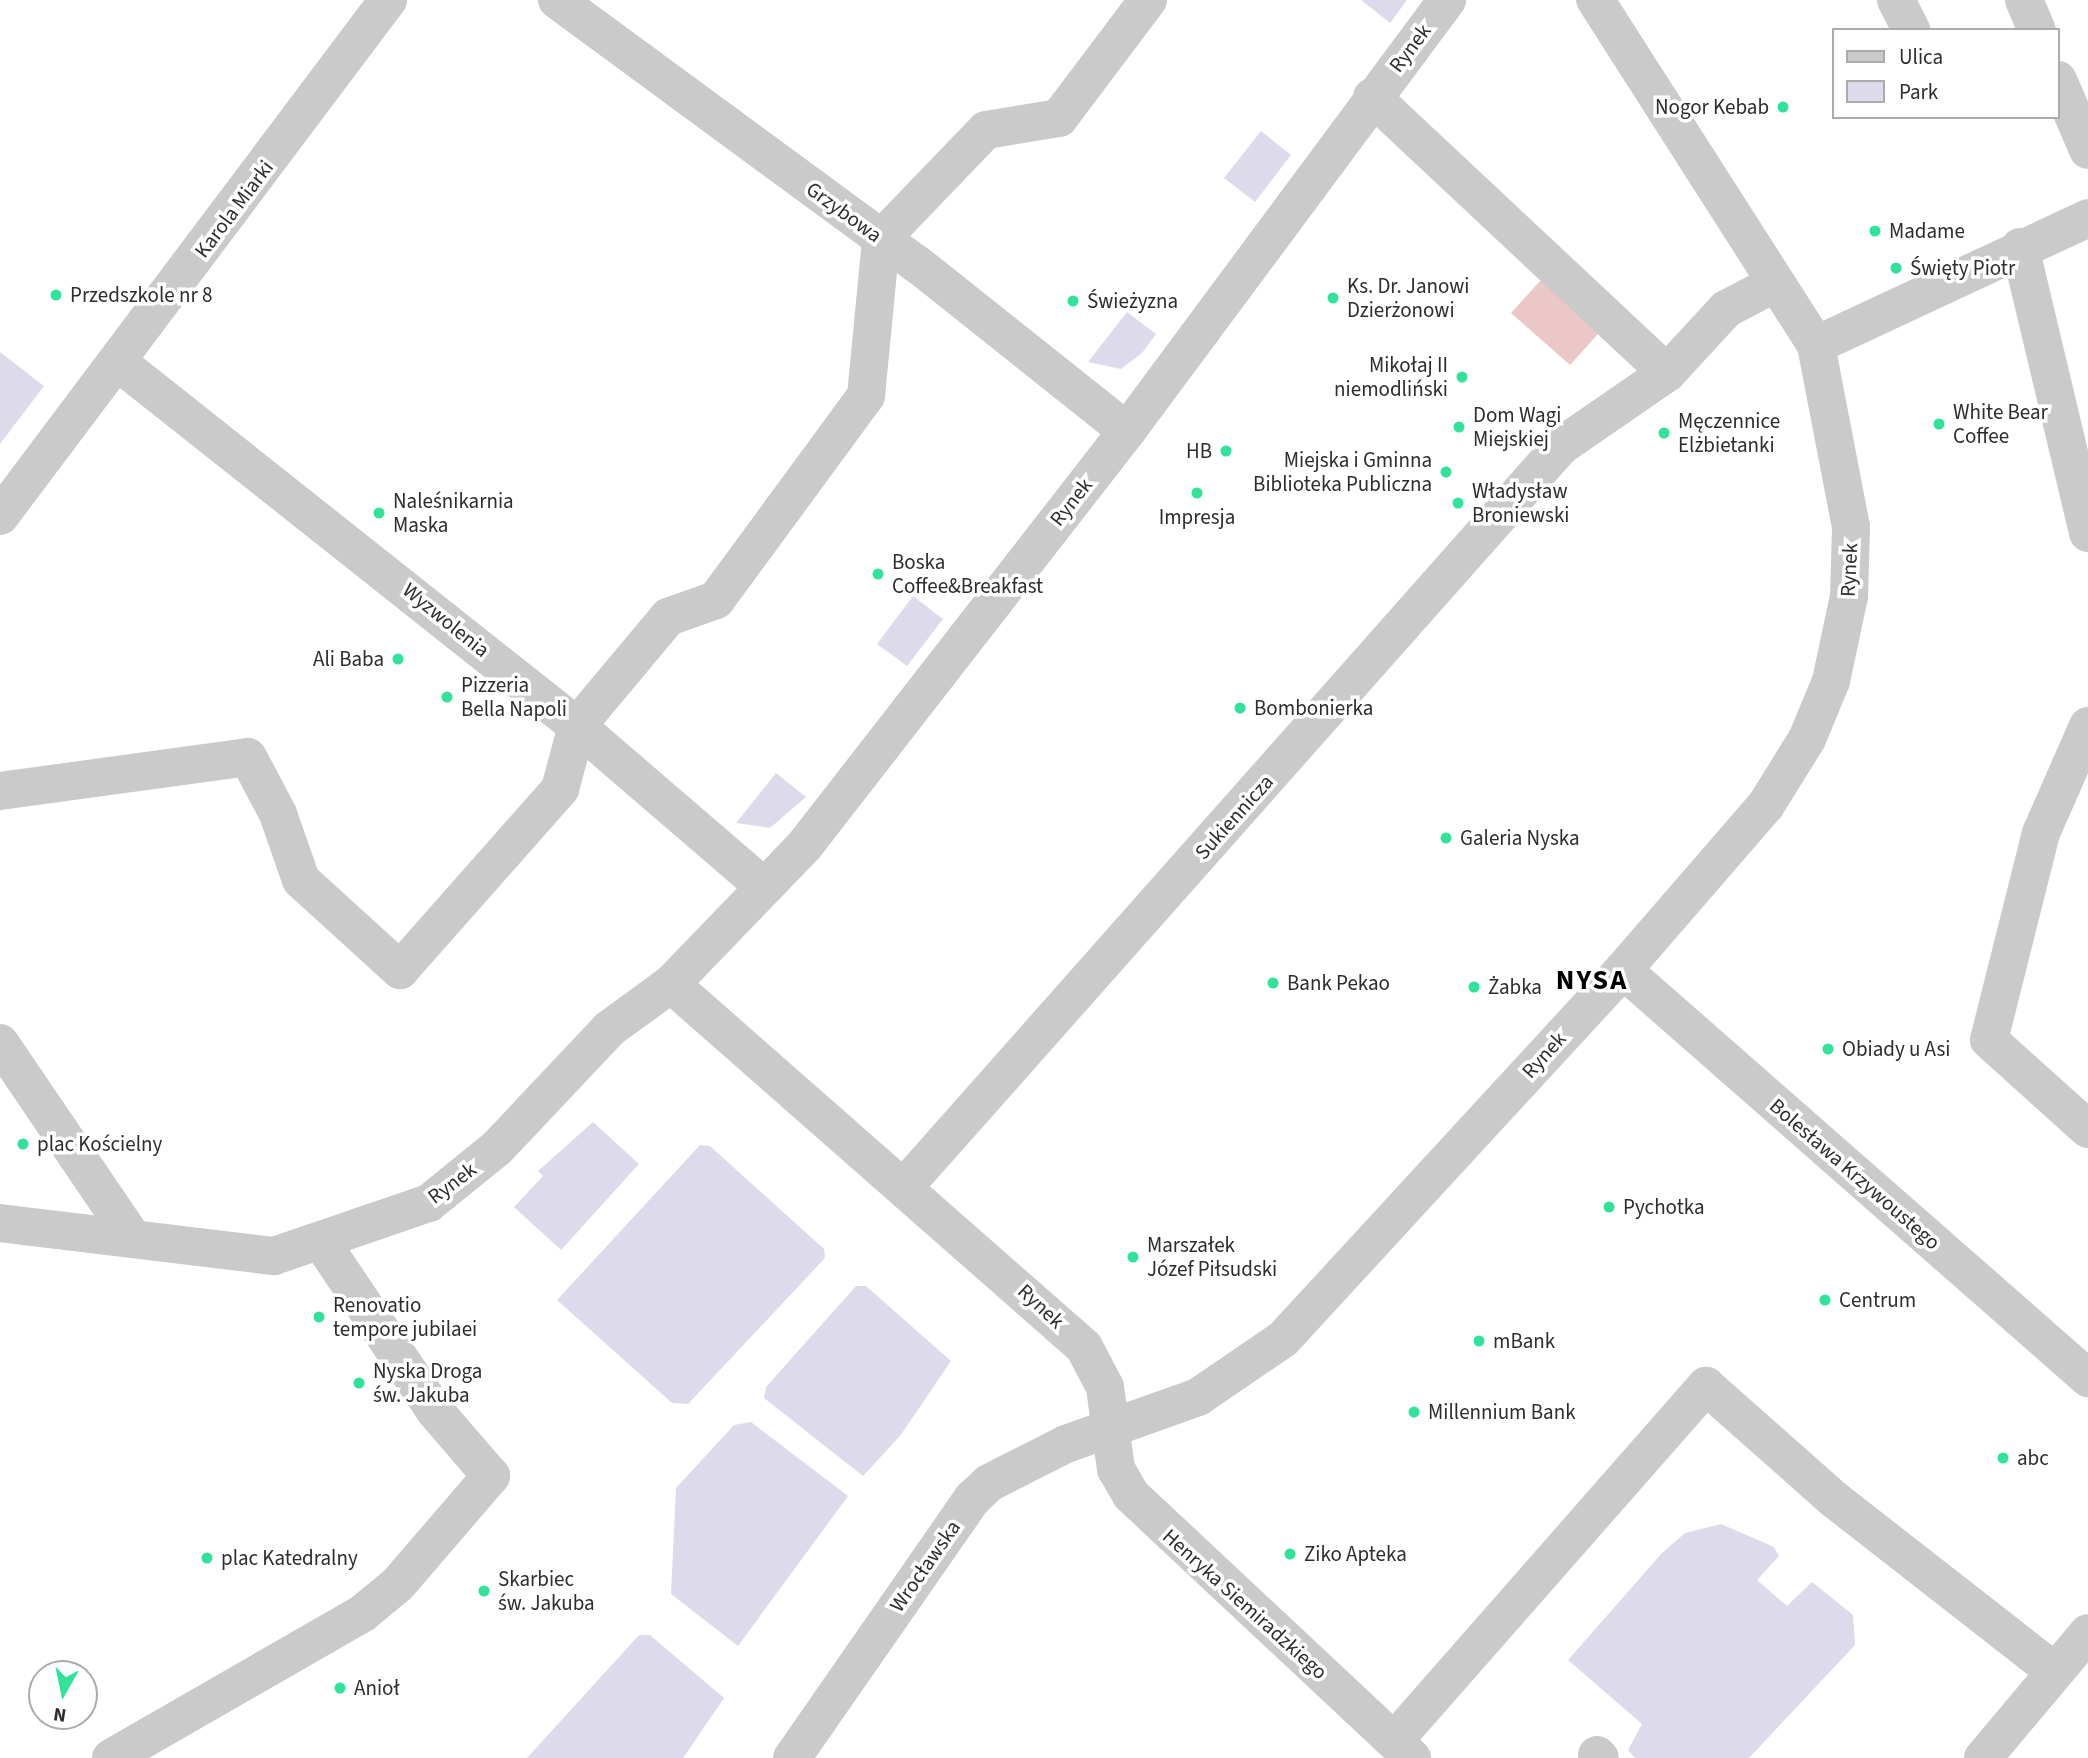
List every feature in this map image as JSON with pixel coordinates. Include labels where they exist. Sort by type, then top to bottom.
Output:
[{"type":"street","name":"Karola Miarki","points":[[0,516],[119,363],[388,0]]},
{"type":"street","name":"Grzybowa","points":[[557,0],[917,264],[1127,431]]},
{"type":"street","points":[[0,791],[248,757],[278,814],[301,880],[400,970],[560,789],[577,726],[668,617],[716,600],[866,397],[881,239],[986,130],[1059,118],[1148,0]]},
{"type":"street","name":"Rynek","points":[[131,1236],[274,1256],[322,1243],[429,1203],[497,1148],[633,1006],[671,984],[805,845],[1127,431],[1447,0]]},
{"type":"street","name":"Rynek","points":[[671,984],[905,1186],[1084,1346],[1105,1387],[1107,1431],[1198,1397],[1283,1339],[1623,970],[1766,805],[1807,740],[1831,681],[1849,596],[1851,527],[1816,345],[1773,284],[1595,0]]},
{"type":"street","points":[[1896,0],[1910,28]]},
{"type":"street","points":[[2024,0],[2036,28]]},
{"type":"street","points":[[2060,85],[2088,150]]},
{"type":"street","points":[[1373,97],[1667,373]]},
{"type":"street","points":[[1816,345],[2020,247],[2088,218]]},
{"type":"street","points":[[2020,247],[2077,422],[2088,533]]},
{"type":"street","name":"Sukiennicza","points":[[905,1186],[1561,446],[1667,373],[1726,309],[1773,284]]},
{"type":"street","name":"Wyzwolenia","points":[[119,363],[577,726],[764,887]]},
{"type":"street","points":[[2088,726],[2041,833],[1989,1040],[2088,1129]]},
{"type":"street","name":"Bolesława Krzywoustego","points":[[1623,970],[2088,1378]]},
{"type":"street","points":[[0,1044],[131,1236]]},
{"type":"street","points":[[0,1223],[131,1236]]},
{"type":"street","points":[[111,1758],[363,1613],[398,1584],[491,1476],[435,1411],[322,1243]]},
{"type":"street","points":[[1403,1749],[1706,1385],[1835,1500],[2054,1672]]},
{"type":"street","name":"Henryka Siemiradzkiego","points":[[1107,1431],[1116,1469],[1153,1521],[1403,1749]]},
{"type":"street","name":"Wrocławska","points":[[792,1758],[973,1499],[1028,1463],[1107,1431]]},
{"type":"street","points":[[1983,1758],[2088,1633]]},
{"type":"green space","points":[[1361,0],[1407,0],[1390,23]]},
{"type":"green space","points":[[1261,131],[1291,155],[1255,202],[1224,178]]},
{"type":"green space","points":[[1127,312],[1156,334],[1142,353],[1121,369],[1088,362]]},
{"type":"green space","points":[[0,352],[44,386],[0,444]]},
{"type":"green space","points":[[913,596],[943,619],[907,666],[877,644]]},
{"type":"green space","points":[[776,773],[806,797],[770,828],[736,823]]},
{"type":"green space","points":[[593,1122],[639,1164],[561,1250],[514,1207],[543,1176],[538,1171]]},
{"type":"green space","points":[[700,1145],[710,1146],[824,1249],[825,1258],[688,1404],[672,1403],[557,1300]]},
{"type":"green space","points":[[856,1286],[866,1286],[951,1361],[900,1436],[863,1476],[764,1398],[766,1387]]},
{"type":"green space","points":[[751,1422],[848,1496],[738,1646],[671,1594],[676,1488],[734,1425]]},
{"type":"green space","points":[[1721,1524],[1774,1547],[1779,1556],[1757,1580],[1787,1606],[1812,1582],[1853,1615],[1855,1645],[1749,1758],[1635,1758],[1628,1750],[1642,1724],[1568,1660],[1662,1553],[1685,1533]]},
{"type":"green space","points":[[639,1635],[650,1635],[724,1698],[683,1758],[527,1758]]},
{"type":"shaded area","points":[[1559,260],[1617,313],[1570,365],[1511,313]]},
{"type":"place","name":"Nogor Kebab","points":[[1783,107]]},
{"type":"place","name":"Madame","points":[[1875,231]]},
{"type":"place","name":"Święty Piotr","points":[[1896,268]]},
{"type":"place","name":"Przedszkole nr 8","points":[[56,295]]},
{"type":"place","name":"Ks. Dr. Janowi Dzierżonowi","points":[[1333,298]]},
{"type":"place","name":"Świeżyzna","points":[[1073,301]]},
{"type":"place","name":"Mikołaj II niemodliński","points":[[1462,377]]},
{"type":"place","name":"White Bear Coffee","points":[[1939,424]]},
{"type":"place","name":"Dom Wagi Miejskiej","points":[[1459,427]]},
{"type":"place","name":"Męczennice Elżbietanki","points":[[1664,433]]},
{"type":"place","name":"HB","points":[[1226,451]]},
{"type":"place","name":"Miejska i Gminna Biblioteka Publiczna","points":[[1446,472]]},
{"type":"place","name":"Impresja","points":[[1197,493]]},
{"type":"place","name":"Władysław Broniewski","points":[[1458,503]]},
{"type":"place","name":"Naleśnikarnia Maska","points":[[379,513]]},
{"type":"place","name":"Boska Coffee&Breakfast","points":[[878,574]]},
{"type":"place","name":"Ali Baba","points":[[398,659]]},
{"type":"place","name":"Pizzeria Bella Napoli","points":[[447,697]]},
{"type":"place","name":"Bombonierka","points":[[1240,708]]},
{"type":"place","name":"Galeria Nyska","points":[[1446,838]]},
{"type":"place","name":"Bank Pekao","points":[[1273,983]]},
{"type":"place","name":"Żabka","points":[[1474,987]]},
{"type":"place","name":"Obiady u Asi","points":[[1828,1049]]},
{"type":"place","name":"plac Kościelny","points":[[23,1144]]},
{"type":"place","name":"Pychotka","points":[[1609,1207]]},
{"type":"place","name":"Marszałek Józef Piłsudski","points":[[1133,1257]]},
{"type":"place","name":"Centrum","points":[[1825,1300]]},
{"type":"place","name":"Renovatio tempore jubilaei","points":[[319,1317]]},
{"type":"place","name":"mBank","points":[[1479,1341]]},
{"type":"place","name":"Nyska Droga św. Jakuba","points":[[359,1383]]},
{"type":"place","name":"Millennium Bank","points":[[1414,1412]]},
{"type":"place","name":"abc","points":[[2003,1458]]},
{"type":"place","name":"Ziko Apteka","points":[[1290,1554]]},
{"type":"place","name":"plac Katedralny","points":[[207,1558]]},
{"type":"place","name":"Skarbiec św. Jakuba","points":[[484,1591]]},
{"type":"place","name":"Anioł","points":[[340,1688]]},
{"type":"district","name":"NYSA","points":[[1592,980]]}]
